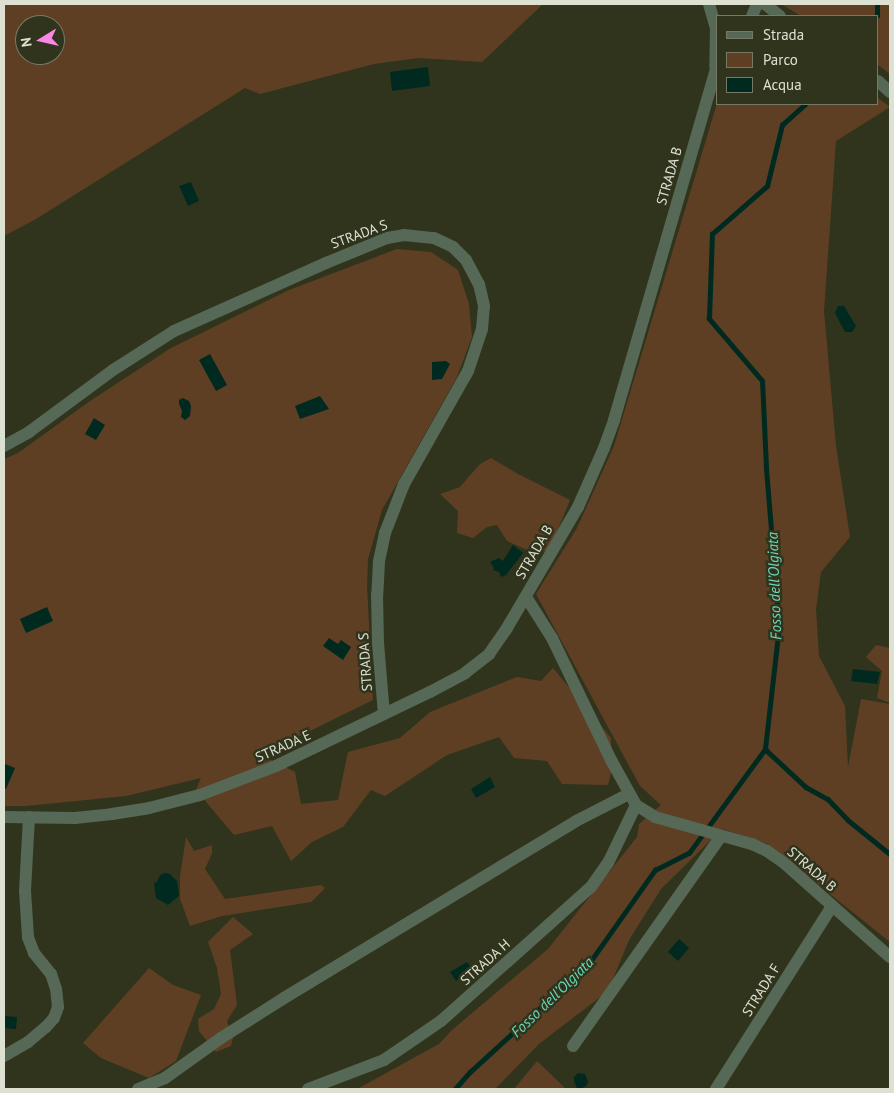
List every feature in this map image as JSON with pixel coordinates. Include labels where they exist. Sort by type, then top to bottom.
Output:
[{"type":"street","points":[[765,4],[779,15]]},
{"type":"street","name":"STRADA B","points":[[712,8],[716,28]]},
{"type":"street","name":"STRADA B","points":[[716,67],[609,434],[578,507],[526,597],[552,638],[636,805],[655,817],[752,844],[767,851],[783,862],[890,957]]},
{"type":"street","points":[[879,82],[890,92]]},
{"type":"street","name":"STRADA S","points":[[4,446],[37,427],[113,370],[174,332],[307,271],[394,236],[423,236],[445,242],[453,247],[466,260],[479,284],[484,306],[482,329],[468,371],[404,484],[385,532],[379,562],[377,594],[378,643],[384,714]]},
{"type":"street","name":"STRADA E","points":[[4,817],[75,818],[149,808],[200,795],[276,766],[466,672],[482,661],[496,646],[526,597]]},
{"type":"street","points":[[138,1089],[165,1078],[220,1038],[268,1008],[576,821],[629,794]]},
{"type":"street","name":"STRADA H","points":[[308,1089],[384,1060],[441,1021],[591,887],[608,863],[636,805]]},
{"type":"street","points":[[4,1056],[28,1042],[46,1027],[54,1018],[58,1006],[56,989],[51,974],[34,953],[28,937],[25,891],[29,817]]},
{"type":"street","points":[[573,1046],[710,833]]},
{"type":"street","name":"STRADA F","points":[[716,1089],[832,906]]},
{"type":"green space","points":[[4,4],[543,4],[482,62],[418,58],[374,64],[260,94],[245,88],[36,219],[4,236]]},
{"type":"green space","points":[[781,4],[890,4],[890,74],[879,66],[879,15],[799,15]]},
{"type":"green space","points":[[879,99],[890,107],[836,141],[824,311],[836,446],[850,537],[821,572],[816,609],[819,656],[845,706],[848,767],[861,699],[890,704],[890,942],[766,843],[722,829],[661,889],[629,940],[608,991],[539,1044],[495,1089],[357,1089],[439,1044],[452,1030],[548,949],[637,837],[639,824],[661,805],[640,786],[536,594],[577,528],[614,446],[716,105],[879,105]]},
{"type":"green space","points":[[397,249],[431,252],[458,270],[469,304],[472,337],[457,377],[382,510],[368,559],[367,586],[373,700],[265,753],[267,758],[295,772],[301,804],[338,800],[348,752],[400,738],[430,712],[517,677],[541,681],[553,668],[611,738],[612,768],[608,785],[562,784],[547,761],[514,758],[499,737],[447,755],[385,796],[371,790],[343,827],[312,842],[291,861],[272,826],[234,835],[196,790],[201,778],[126,796],[26,806],[4,806],[4,459],[18,453],[90,401],[171,348],[289,290]]},
{"type":"green space","points":[[491,458],[570,500],[549,551],[532,552],[507,541],[497,525],[487,527],[473,538],[457,533],[458,511],[440,494],[460,487],[480,464]]},
{"type":"green space","points":[[876,645],[890,648],[890,703],[877,698],[882,671],[866,657]]},
{"type":"green space","points":[[186,837],[194,851],[212,845],[212,853],[205,869],[225,899],[321,885],[325,888],[311,902],[222,916],[190,926],[180,899],[180,877]]},
{"type":"green space","points":[[233,917],[253,934],[230,950],[237,1005],[227,1021],[233,1038],[231,1046],[216,1052],[199,1031],[198,1019],[214,1009],[221,994],[217,968],[208,942]]},
{"type":"green space","points":[[149,968],[173,985],[201,995],[176,1061],[149,1078],[101,1058],[83,1043]]},
{"type":"green space","points":[[537,1061],[564,1087],[563,1089],[514,1089]]},
{"type":"water","points":[[428,67],[430,86],[392,91],[390,72]]},
{"type":"water","points":[[191,182],[199,201],[188,206],[179,186]]},
{"type":"water","points":[[838,306],[844,306],[856,326],[852,332],[845,332],[835,313]]},
{"type":"water","points":[[210,354],[227,385],[216,391],[199,360]]},
{"type":"water","points":[[446,361],[450,364],[442,379],[432,380],[432,362]]},
{"type":"water","points":[[320,396],[329,409],[300,419],[295,406]]},
{"type":"water","points":[[183,398],[189,401],[191,406],[190,416],[185,420],[181,417],[182,411],[179,404],[179,400]]},
{"type":"water","points":[[94,418],[105,425],[96,440],[85,434]]},
{"type":"water","points":[[513,545],[523,553],[506,575],[501,577],[499,572],[493,570],[494,568],[490,562],[499,558],[503,561]]},
{"type":"water","points":[[47,607],[53,621],[26,633],[20,619]]},
{"type":"water","points":[[329,638],[338,644],[341,640],[351,647],[343,660],[323,646]]},
{"type":"water","points":[[853,669],[880,672],[877,684],[851,681]]},
{"type":"water","points":[[5,764],[15,768],[6,789],[4,788]]},
{"type":"water","points":[[490,777],[495,787],[476,798],[471,789]]},
{"type":"water","points":[[170,874],[177,881],[179,896],[168,905],[156,898],[154,883],[157,882],[160,875]]},
{"type":"water","points":[[679,939],[689,948],[678,961],[668,952]]},
{"type":"water","points":[[467,962],[473,970],[456,981],[450,972]]},
{"type":"water","points":[[4,1016],[17,1017],[16,1029],[4,1028]]},
{"type":"water","points":[[578,1073],[585,1074],[588,1082],[581,1089],[577,1088],[574,1081],[574,1077]]},
{"type":"waterway","name":"Fosso dell’Olgiata","points":[[877,4],[877,15]]},
{"type":"waterway","name":"Fosso dell’Olgiata","points":[[455,1089],[470,1072],[590,962],[655,870],[689,853],[765,749],[779,627],[766,468],[762,381],[709,319],[712,234],[767,186],[782,125],[804,105]]},
{"type":"waterway","points":[[765,749],[806,787],[828,799],[848,820],[890,854]]}]
